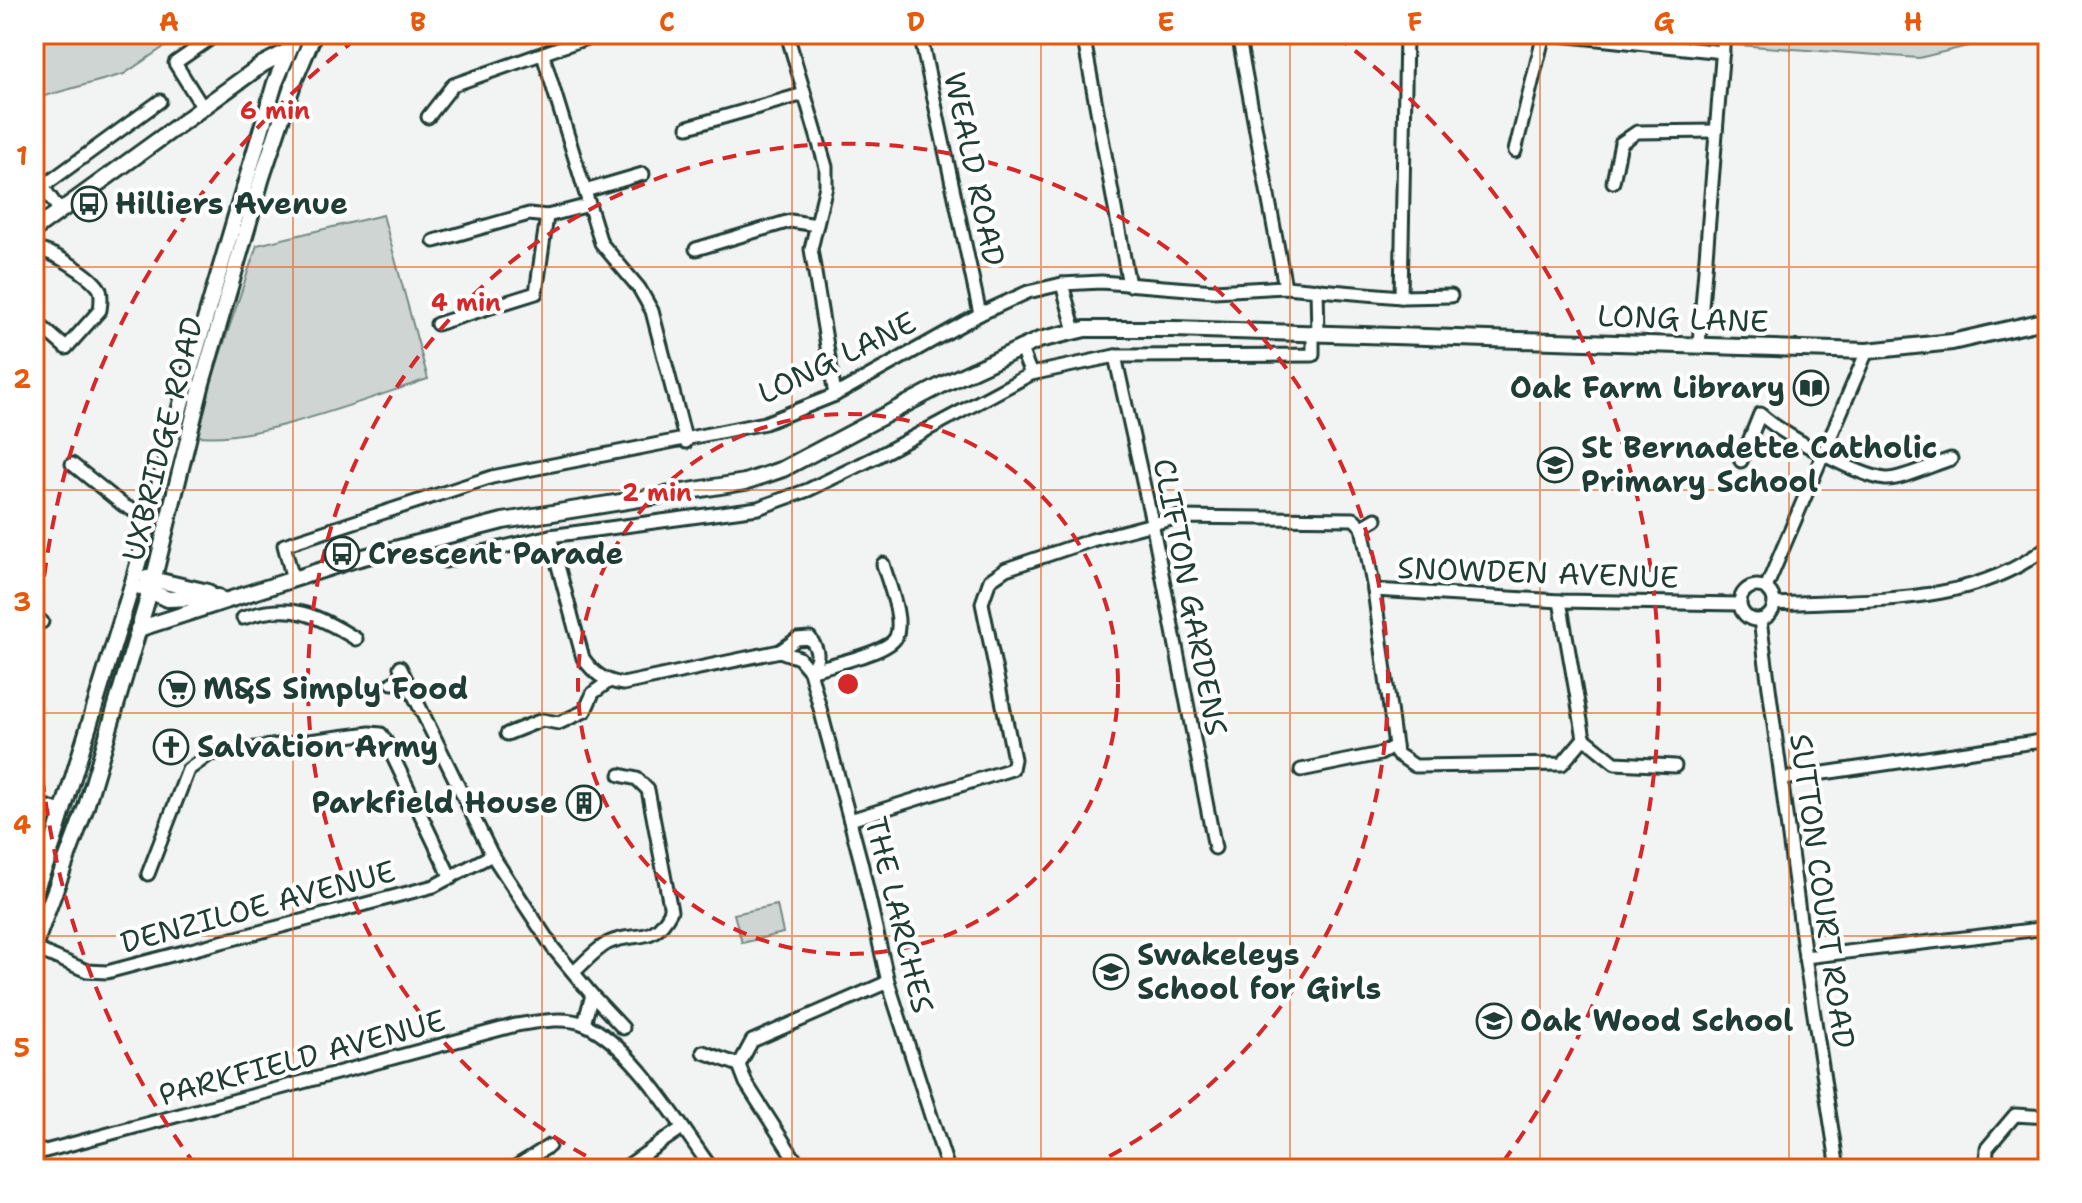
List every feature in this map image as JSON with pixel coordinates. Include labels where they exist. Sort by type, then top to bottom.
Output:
[{"type":"main road","name":"UXBRIDGE ROAD","points":[[34,892],[48,859],[134,578],[275,83],[296,34]]},
{"type":"main road","name":"UXBRIDGE ROAD","points":[[34,948],[69,859],[151,587],[202,383],[294,81],[314,34]]},
{"type":"main road","points":[[34,230],[248,78],[263,64],[288,51]]},
{"type":"main road","points":[[248,78],[275,83],[294,81]]},
{"type":"main road","name":"LONG LANE","points":[[138,629],[240,593],[516,518],[745,482],[783,469],[1020,347],[1075,331],[1174,329],[1867,351],[1952,342],[2048,320]]},
{"type":"main road","name":"LONG LANE","points":[[134,578],[151,587],[240,593]]},
{"type":"street","points":[[203,108],[175,63],[217,34]]},
{"type":"street","points":[[428,117],[453,85],[598,34]]},
{"type":"street","points":[[787,34],[826,167],[826,186],[811,249],[835,395]]},
{"type":"street","name":"WEALD ROAD","points":[[920,34],[980,314]]},
{"type":"street","points":[[1083,34],[1129,285]]},
{"type":"street","points":[[1238,34],[1285,287]]},
{"type":"street","points":[[1401,297],[1406,34]]},
{"type":"street","points":[[1515,151],[1547,34],[1723,52]]},
{"type":"street","points":[[1699,344],[1724,34]]},
{"type":"street","points":[[543,55],[601,243],[639,288],[652,311],[686,442]]},
{"type":"street","points":[[688,127],[804,94]]},
{"type":"street","points":[[60,211],[38,190],[160,101]]},
{"type":"street","points":[[1613,182],[1621,143],[1637,132],[1716,131]]},
{"type":"street","points":[[585,191],[643,174]]},
{"type":"street","points":[[434,241],[529,214],[547,216],[589,205]]},
{"type":"street","points":[[437,324],[536,293],[547,216]]},
{"type":"street","points":[[696,249],[790,221],[817,225]]},
{"type":"street","points":[[34,250],[52,253],[96,285],[101,302],[100,310],[66,348],[34,320]]},
{"type":"street","points":[[1062,284],[1075,331]]},
{"type":"street","name":"LONG LANE","points":[[293,579],[284,545],[492,477],[686,442],[765,423],[835,395],[980,314],[1028,292],[1062,284],[1214,291],[1285,287],[1401,297],[1451,296]]},
{"type":"street","points":[[445,561],[550,536],[758,508],[808,490],[878,456],[1031,374],[1115,356],[1313,355],[1317,289]]},
{"type":"street","points":[[1020,347],[1031,374]]},
{"type":"street","points":[[1766,588],[1747,589],[1739,604],[1745,616],[1760,620],[1770,615],[1774,604],[1766,588],[1820,453],[1867,351]]},
{"type":"street","name":"CLIFTON GARDENS","points":[[1115,356],[1152,522],[1215,848]]},
{"type":"street","points":[[1741,461],[1760,414],[1778,430],[1820,453],[1888,479],[1951,459]]},
{"type":"street","points":[[72,464],[123,505],[149,519]]},
{"type":"street","name":"SNOWDEN AVENUE","points":[[850,820],[1012,769],[1014,759],[982,603],[990,580],[1006,569],[1152,522],[1179,517],[1354,519],[1362,527],[1374,590],[1560,601],[1739,604]]},
{"type":"street","points":[[1362,527],[1376,519]]},
{"type":"street","points":[[507,734],[542,720],[559,723],[585,711],[593,693],[608,682],[593,672],[583,658],[550,536]]},
{"type":"street","points":[[1774,604],[1927,596],[1991,579],[2048,546]]},
{"type":"street","points":[[780,651],[799,658],[810,671],[885,648],[896,638],[897,620],[883,564]]},
{"type":"street","points":[[262,588],[265,610]]},
{"type":"street","points":[[1374,590],[1396,753],[1415,766],[1562,764],[1584,738]]},
{"type":"street","points":[[1560,601],[1584,738],[1615,763],[1675,766]]},
{"type":"street","points":[[243,618],[265,610],[299,610],[356,639]]},
{"type":"street","name":"SUTTON COURT ROAD","points":[[1760,620],[1805,957],[1838,1169]]},
{"type":"street","name":"THE LARCHES","points":[[608,682],[623,684],[780,651],[797,639],[810,638],[818,649],[817,661],[810,671],[850,820],[888,982],[948,1169]]},
{"type":"street","points":[[392,683],[402,673],[492,855],[553,948],[623,1028]]},
{"type":"street","points":[[148,874],[188,770],[210,754],[381,734],[451,878]]},
{"type":"street","points":[[1783,779],[2048,740]]},
{"type":"street","points":[[1301,770],[1380,754],[1395,746]]},
{"type":"street","points":[[574,972],[608,943],[655,932],[663,927],[671,911],[648,790],[637,779],[620,775]]},
{"type":"street","points":[[34,803],[62,811]]},
{"type":"street","points":[[48,859],[60,855],[69,859]]},
{"type":"street","name":"DENZILOE AVENUE","points":[[34,948],[87,971],[107,972],[434,886],[492,855]]},
{"type":"street","points":[[1805,957],[2048,928]]},
{"type":"street","points":[[739,1065],[752,1041],[888,982]]},
{"type":"street","points":[[592,995],[584,1024],[629,1057],[712,1169]]},
{"type":"street","name":"PARKFIELD AVENUE","points":[[34,1154],[516,1025],[546,1021],[584,1024]]},
{"type":"street","points":[[703,1052],[739,1065],[746,1083],[798,1168]]},
{"type":"street","points":[[1986,1169],[1987,1148],[2015,1115],[2048,1117]]},
{"type":"street","points":[[623,1169],[682,1128]]},
{"type":"street","points":[[512,1169],[549,1146]]},
{"type":"shaded area","points":[[34,34],[183,34],[124,74],[34,99]]},
{"type":"shaded area","points":[[1550,34],[2016,34],[1919,58],[1724,44],[1723,52]]},
{"type":"shaded area","points":[[383,215],[428,379],[276,427],[216,436],[193,435],[257,245]]},
{"type":"shaded area","points":[[777,905],[783,933],[742,943],[734,914]]},
{"type":"place","name":"Hilliers Avenue","points":[[89,204]]},
{"type":"place","name":"Oak Farm Library","points":[[1811,388]]},
{"type":"place","name":"St Bernadette Catholic Primary School","points":[[1555,465]]},
{"type":"place","name":"Crescent Parade","points":[[342,554]]},
{"type":"place","name":"M&S Simply Food","points":[[177,689]]},
{"type":"place","name":"Salvation Army","points":[[171,747]]},
{"type":"place","name":"Parkfield House","points":[[584,803]]},
{"type":"place","name":"Swakeleys School for Girls","points":[[1111,972]]},
{"type":"place","name":"Oak Wood School","points":[[1494,1021]]}]
